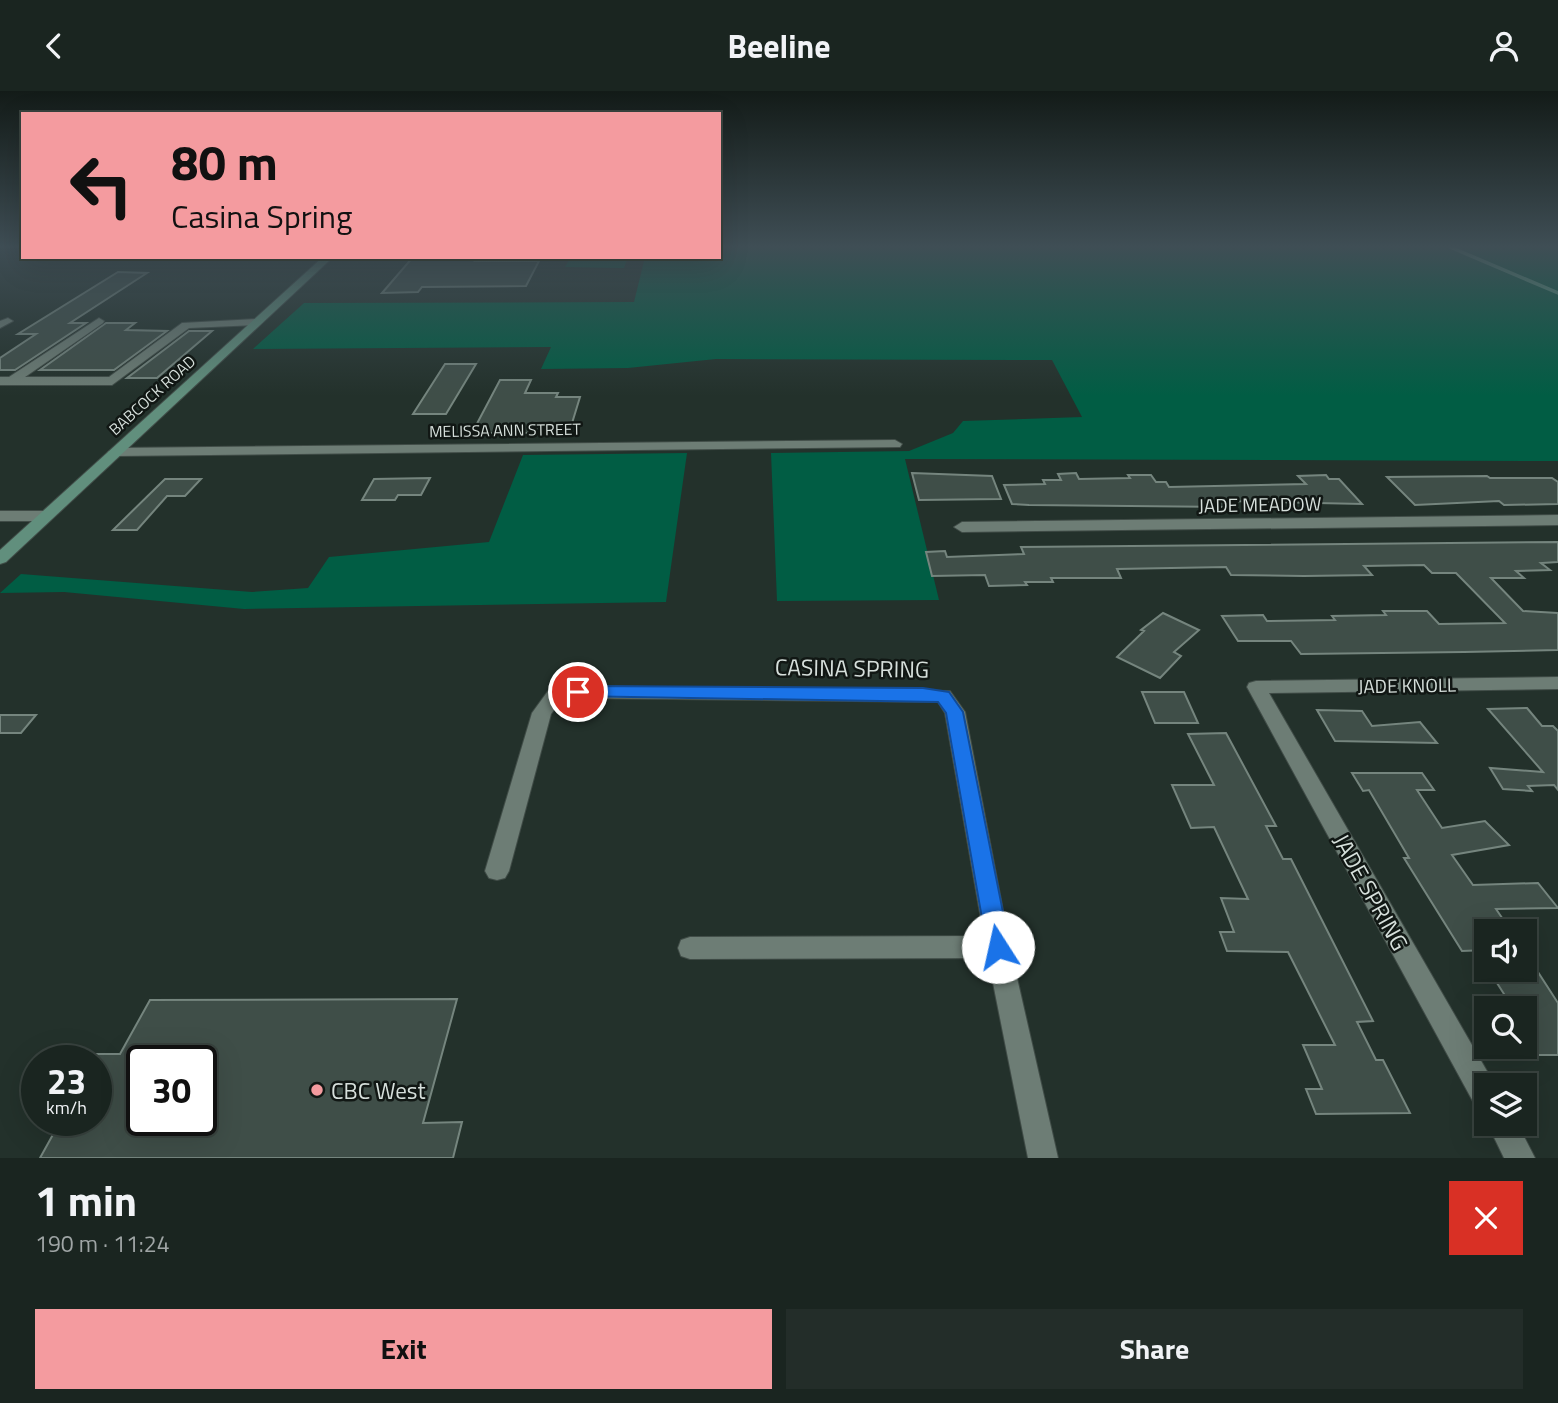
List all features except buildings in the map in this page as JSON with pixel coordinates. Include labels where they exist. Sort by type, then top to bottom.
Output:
[{"type":"main road","name":"BABCOCK ROAD","points":[[0,559],[286,297]]},
{"type":"street","points":[[6,381],[99,321]]},
{"type":"street","points":[[6,381],[111,381],[186,325],[258,322]]},
{"type":"street","name":"MELISSA ANN STREET","points":[[116,452],[895,444]]},
{"type":"street","points":[[0,516],[46,516]]},
{"type":"street","name":"JADE MEADOW","points":[[962,527],[1558,520]]},
{"type":"street","name":"JADE KNOLL","points":[[1256,687],[1558,683]]},
{"type":"street","name":"JADE SPRING","points":[[1256,687],[1474,1076]]},
{"type":"street","name":"CASINA SPRING","points":[[497,871],[542,713],[555,696],[592,692],[923,694],[943,697],[955,712],[998,947],[1043,1158]]},
{"type":"street","points":[[690,948],[998,947]]},
{"type":"street","points":[[1508,1136],[1520,1158]]},
{"type":"green space","points":[[635,297],[1558,297],[1558,461],[905,459],[939,600],[777,601],[771,453],[909,451],[953,433],[963,421],[1082,417],[1052,360],[716,359],[628,368],[541,369],[551,347],[253,349],[304,303],[634,302]]},
{"type":"green space","points":[[687,453],[666,602],[244,609],[64,592],[0,593],[21,574],[252,592],[308,588],[329,557],[489,542],[523,455]]},
{"type":"place","name":"CBC West","points":[[317,1090]]},
{"type":"route","points":[[578,692],[923,694],[943,697],[955,712],[998,947]]}]
